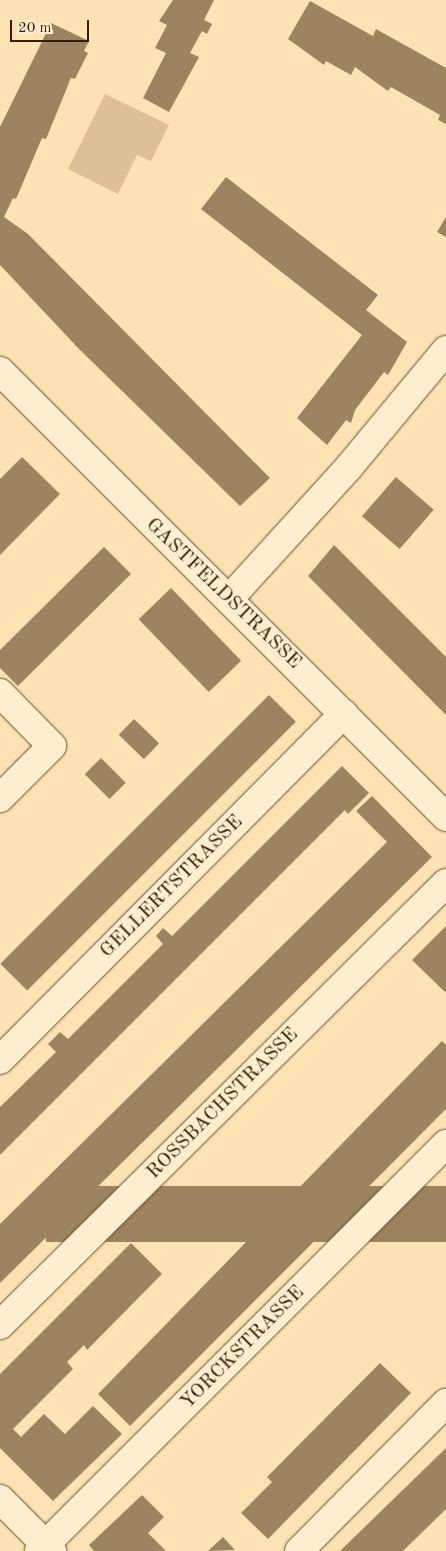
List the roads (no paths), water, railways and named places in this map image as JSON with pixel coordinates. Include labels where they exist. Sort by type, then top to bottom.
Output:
[{"type":"street","points":[[229,599],[350,468],[446,350]]},
{"type":"street","name":"GASTFELDSTRASSE","points":[[0,371],[446,817]]},
{"type":"street","points":[[0,798],[52,746],[6,699]]},
{"type":"street","name":"GELLERTSTRASSE","points":[[0,1060],[344,714]]},
{"type":"street","name":"ROSSBACHSTRASSE","points":[[0,1324],[446,883]]},
{"type":"street","name":"YORCKSTRASSE","points":[[46,1549],[446,1144]]},
{"type":"street","points":[[299,1551],[446,1403]]},
{"type":"street","points":[[0,1499],[46,1549]]}]
